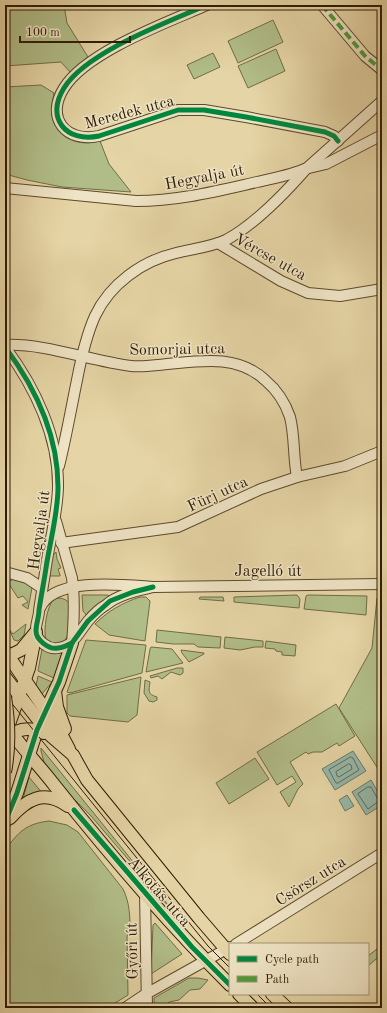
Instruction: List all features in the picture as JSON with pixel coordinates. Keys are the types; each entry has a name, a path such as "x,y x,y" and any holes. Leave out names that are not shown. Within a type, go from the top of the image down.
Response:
{"main road":[{"name":"Hegyalja út","path":"7,732 13,702 25,681 36,632"},
{"path":"36,632 21,650 6,655 25,681 38,707 59,730 73,755"},
{"name":"Hegyalja út","path":"5,823 17,793 39,726 38,707 55,691 72,643"},
{"path":"5,677 13,702 38,707"},
{"path":"55,691 55,698 60,718 73,755"},
{"path":"5,697 8,718 8,749 5,772"},
{"path":"7,732 39,726 38,707"},
{"name":"Alkotás utca","path":"39,726 73,755 87,780 199,918 229,947"},
{"name":"Alkotás utca","path":"7,732 30,754 74,810 145,893 205,961 229,984"},
{"path":"5,823 19,808 34,799 57,799 74,810"},
{"path":"240,995 253,1008"},
{"path":"273,995 287,1008"}],"street":[{"name":"Meredek utca","path":"207,5 101,54 76,73 64,87 57,102 56,114 63,127 70,134 79,138 88,138 99,136 178,110 204,110 325,132 330,134 338,141"},
{"path":"322,5 365,56 382,70"},
{"name":"Hegyalja út","path":"5,188 136,201 167,200 191,197 296,173 307,168 382,101"},
{"path":"57,472 82,356 96,315 102,304 113,291 141,266 174,253 218,243 240,231 252,222 307,168 326,164 382,135"},
{"name":"Vércse utca","path":"218,243 281,282 308,293 340,296 382,289"},
{"name":"Hegyalja út","path":"5,346 34,392 40,406 51,438 57,472 58,487 55,519 51,533 36,632"},
{"name":"Somorjai utca","path":"5,346 32,346 138,366 225,361 248,368 270,384 285,404 292,426 297,477"},
{"path":"51,438 61,438 66,434"},
{"name":"Fürj utca","path":"61,543 178,527 261,489 297,477 345,466 382,451"},
{"name":"Hegyalja út","path":"55,519 72,578 74,616 72,643"},
{"path":"5,572 28,578 42,588"},
{"name":"Jagelló út","path":"39,610 42,603 48,596 58,591 80,586 100,585 154,587 382,584"},
{"name":"Jagelló út","path":"72,643 88,621 110,601 133,592 154,587"},
{"path":"36,632 40,640 52,648 57,649 72,643"},
{"name":"Csörsz utca","path":"240,943 382,853"},
{"name":"Győri út","path":"145,893 147,1008"},
{"path":"249,943 254,933"},
{"name":"Csörsz utca","path":"125,1008 146,994 205,961 229,950"}],"green space":[{"path":"5,5 64,5 67,23 88,57 70,72 61,62 5,66"},
{"path":"273,20 283,42 238,63 228,41"},
{"path":"276,49 285,71 248,88 238,66"},
{"path":"213,53 220,67 194,79 187,65"},
{"path":"41,85 54,93 52,115 58,130 63,135 77,142 92,143 100,141 109,164 131,192 62,187 5,174 5,87"},
{"path":"56,552 61,568 58,569 60,576 49,576 52,556"},
{"path":"13,579 26,583 32,588 28,609 22,605 28,602 23,596 18,598 9,584"},
{"path":"82,595 109,596 94,608 88,617 83,611"},
{"path":"297,595 300,599 299,608 234,602 234,597"},
{"path":"382,595 382,775 339,708 372,648 377,598"},
{"path":"306,596 367,596 366,615 304,609"},
{"path":"140,597 146,597 150,601 145,641 109,635 95,624 116,608"},
{"path":"200,597 223,597 224,601 199,599"},
{"path":"60,598 69,603 69,627 65,640 62,643 55,645 46,640 45,625 49,607 54,599"},
{"path":"26,624 24,635 18,641 14,640 9,629 13,634"},
{"path":"157,630 221,637 220,648 198,647 194,644 156,642"},
{"path":"225,637 263,641 263,647 240,650 224,648"},
{"path":"86,640 146,645 142,673 70,693 67,692"},
{"path":"266,641 296,645 295,656 282,655 282,652 276,651 275,649 265,648"},
{"path":"151,647 172,649 183,663 146,672"},
{"path":"43,648 63,651 54,678 38,671"},
{"path":"181,650 204,653 204,654 189,662"},
{"path":"177,668 183,668 183,673 180,675 171,672 162,679 158,676 151,678 150,676"},
{"path":"38,676 52,682 42,694 36,686"},
{"path":"141,677 137,715 128,722 70,716 67,713 67,695"},
{"path":"145,680 150,682 150,693 157,697 157,700 153,702 149,701 144,693"},
{"path":"336,704 355,736 339,746 337,743 322,752 313,752 308,754 306,752 290,762 303,784 298,789 289,807 280,792 296,782 292,776 277,785 257,752"},
{"path":"41,748 177,916 54,775 44,762"},
{"path":"255,758 269,779 229,804 216,783"},
{"path":"29,777 43,794 23,799"},
{"path":"49,821 67,825 78,832 123,889 127,900 130,927 130,933 127,936 128,995 107,1008 5,1008 5,850 14,838 23,830 34,824"},
{"path":"155,923 182,954 151,974 153,925"},
{"path":"382,945 382,954 369,965 369,955"},
{"path":"189,978 208,980 200,989 190,990 179,1000 169,1002 163,1008 154,1008 154,998"}],"water":[{"path":"353,751 366,771 335,790 322,769"},
{"path":"371,780 382,799 382,805 366,815 352,792"},
{"path":"347,795 354,806 345,811 339,800"}],"tram line":[{"path":"5,695 208,946 229,967"},
{"path":"258,995 271,1008"}],"marked path":[{"path":"322,5 365,56 382,70"}],"cycle path":[{"path":"207,5 129,39 90,62 75,75 64,88 59,99 57,109 58,118 62,126 68,132 77,136 99,136 178,110 204,110 325,132 334,136 338,141"},
{"path":"5,347 26,378 43,412 54,449 57,468 57,507 36,631 38,638 47,646 62,648 72,643"},
{"path":"5,822 17,793 37,730 59,682 72,643 88,621 110,601 133,592 153,587"},
{"path":"74,810 192,947 229,984"}]}
